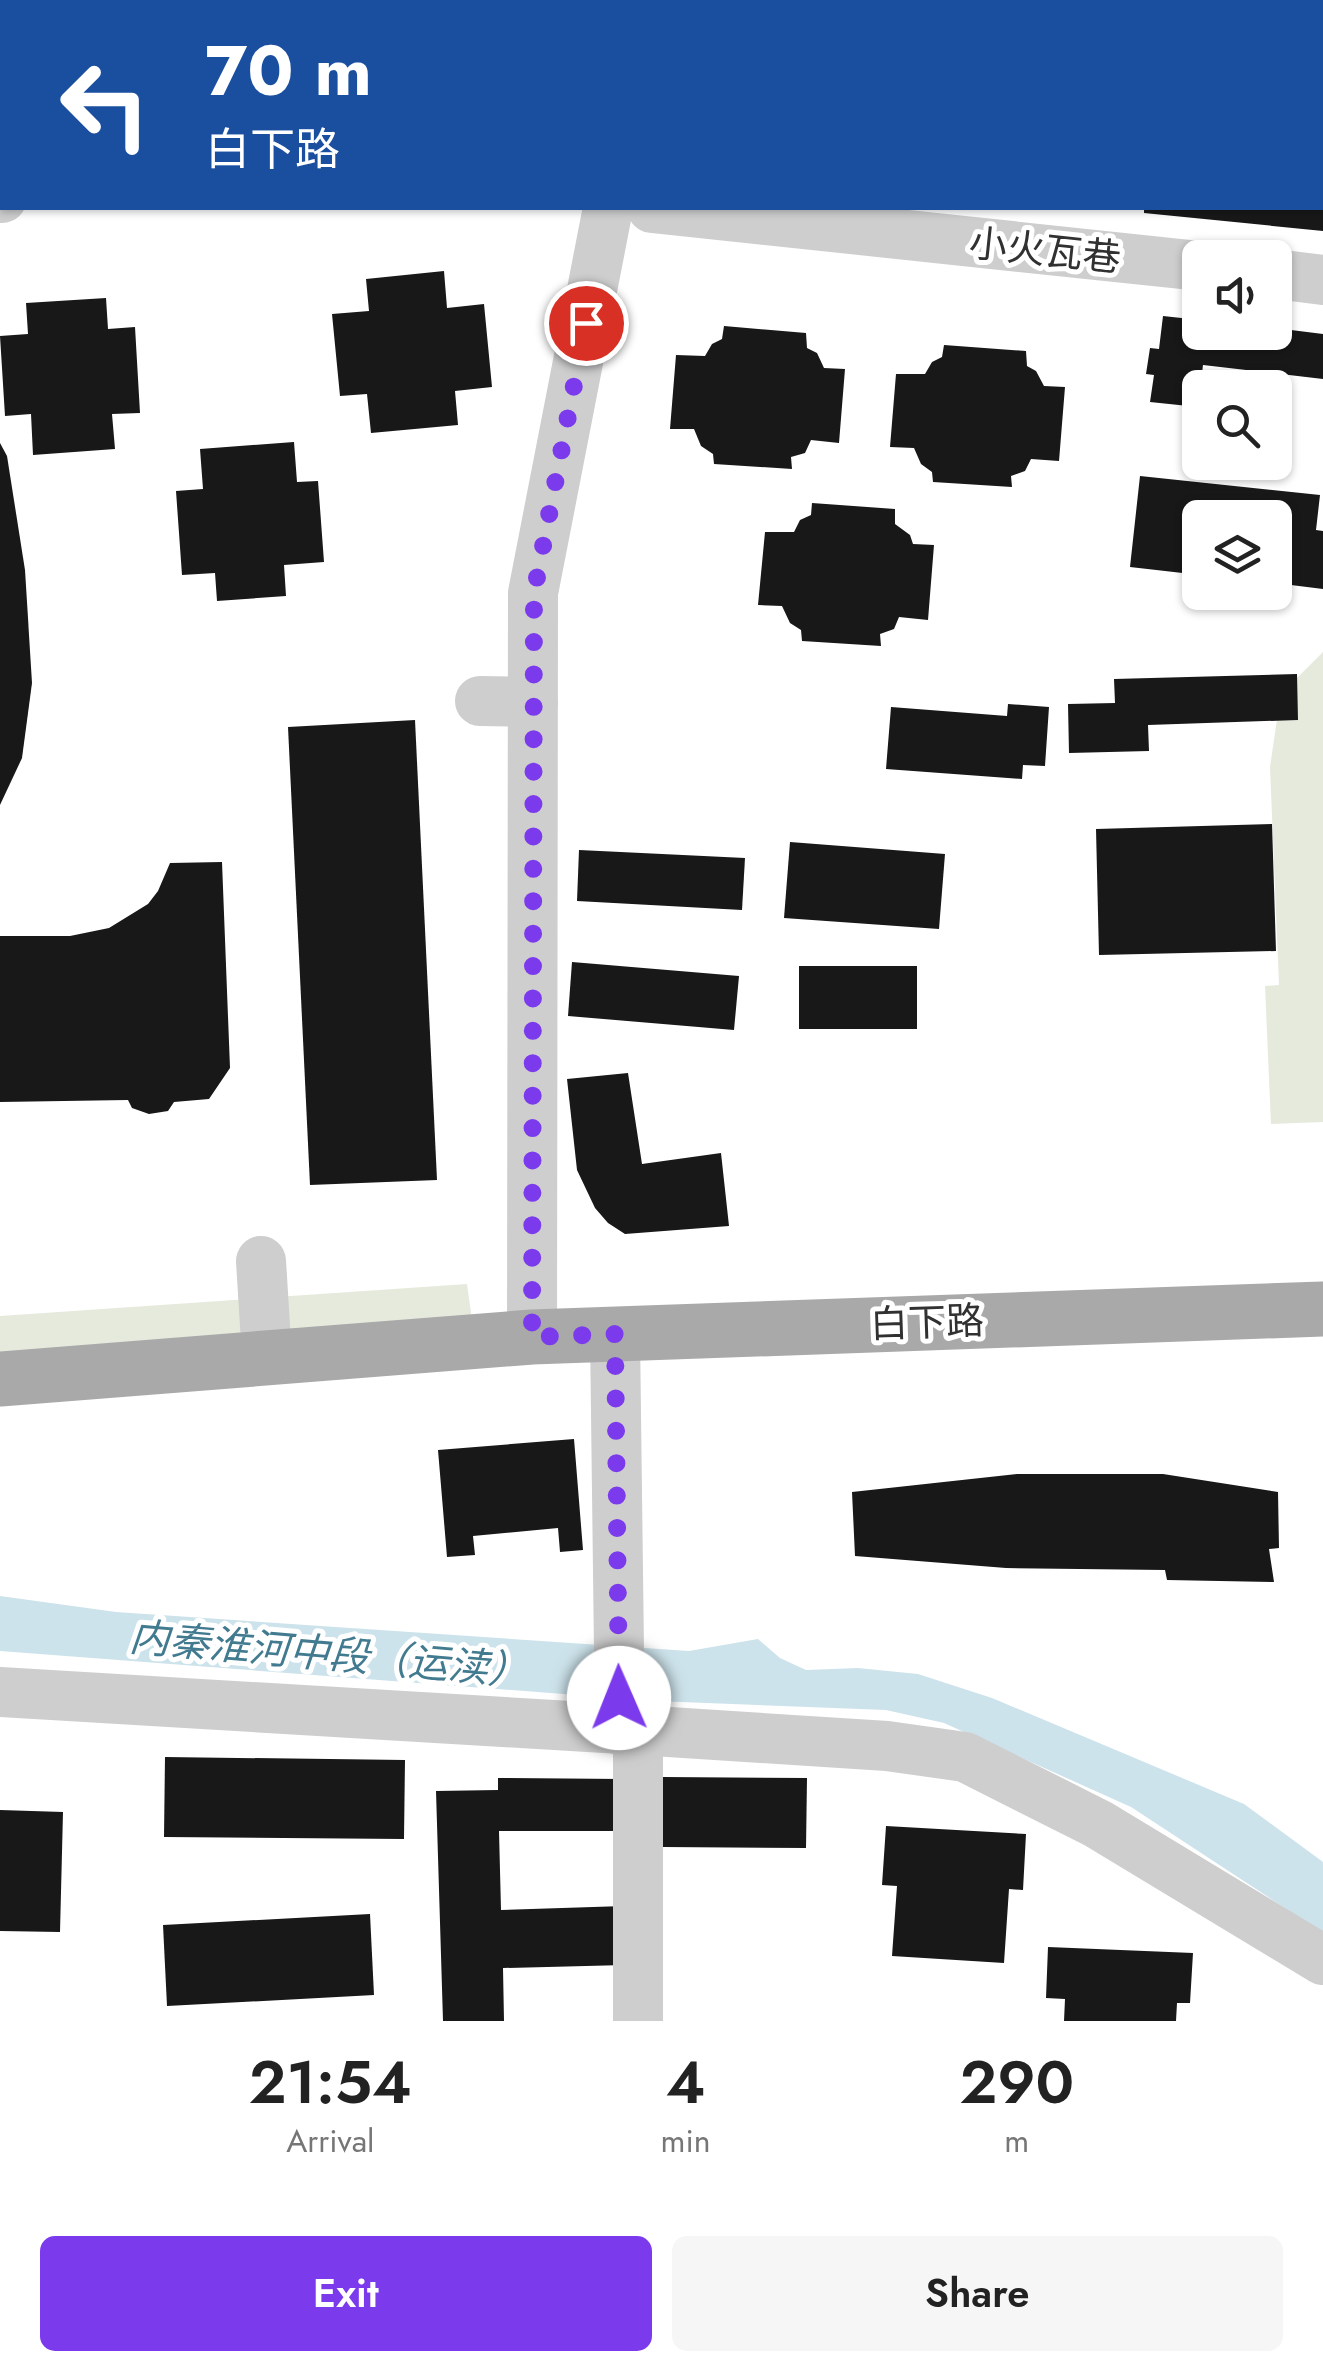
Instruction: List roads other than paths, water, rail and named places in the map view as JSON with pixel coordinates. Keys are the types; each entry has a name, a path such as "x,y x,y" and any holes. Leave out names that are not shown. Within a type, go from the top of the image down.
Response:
{"main road":[{"name":"白下路","path":"0,1378 532,1337 1323,1308"}],"street":[{"path":"532,1337 517,1137 534,593 608,210"},
{"name":"小火瓦巷","path":"671,210 1182,264"},
{"path":"1292,276 1323,280"},
{"path":"480,702 533,702"},
{"path":"262,1261 267,1358"},
{"path":"615,1334 617,1601 629,1730 638,2021"},
{"path":"0,1692 906,1747 966,1757 1098,1824 1323,1960"}],"water":[{"name":"内秦淮河中段（运渎）","path":"0,1596 116,1612 689,1651 758,1639 780,1658 806,1670 858,1668 918,1674 992,1698 1244,1804 1323,1862 1323,1933 1131,1807 944,1723 886,1710 655,1701 0,1651"}]}
